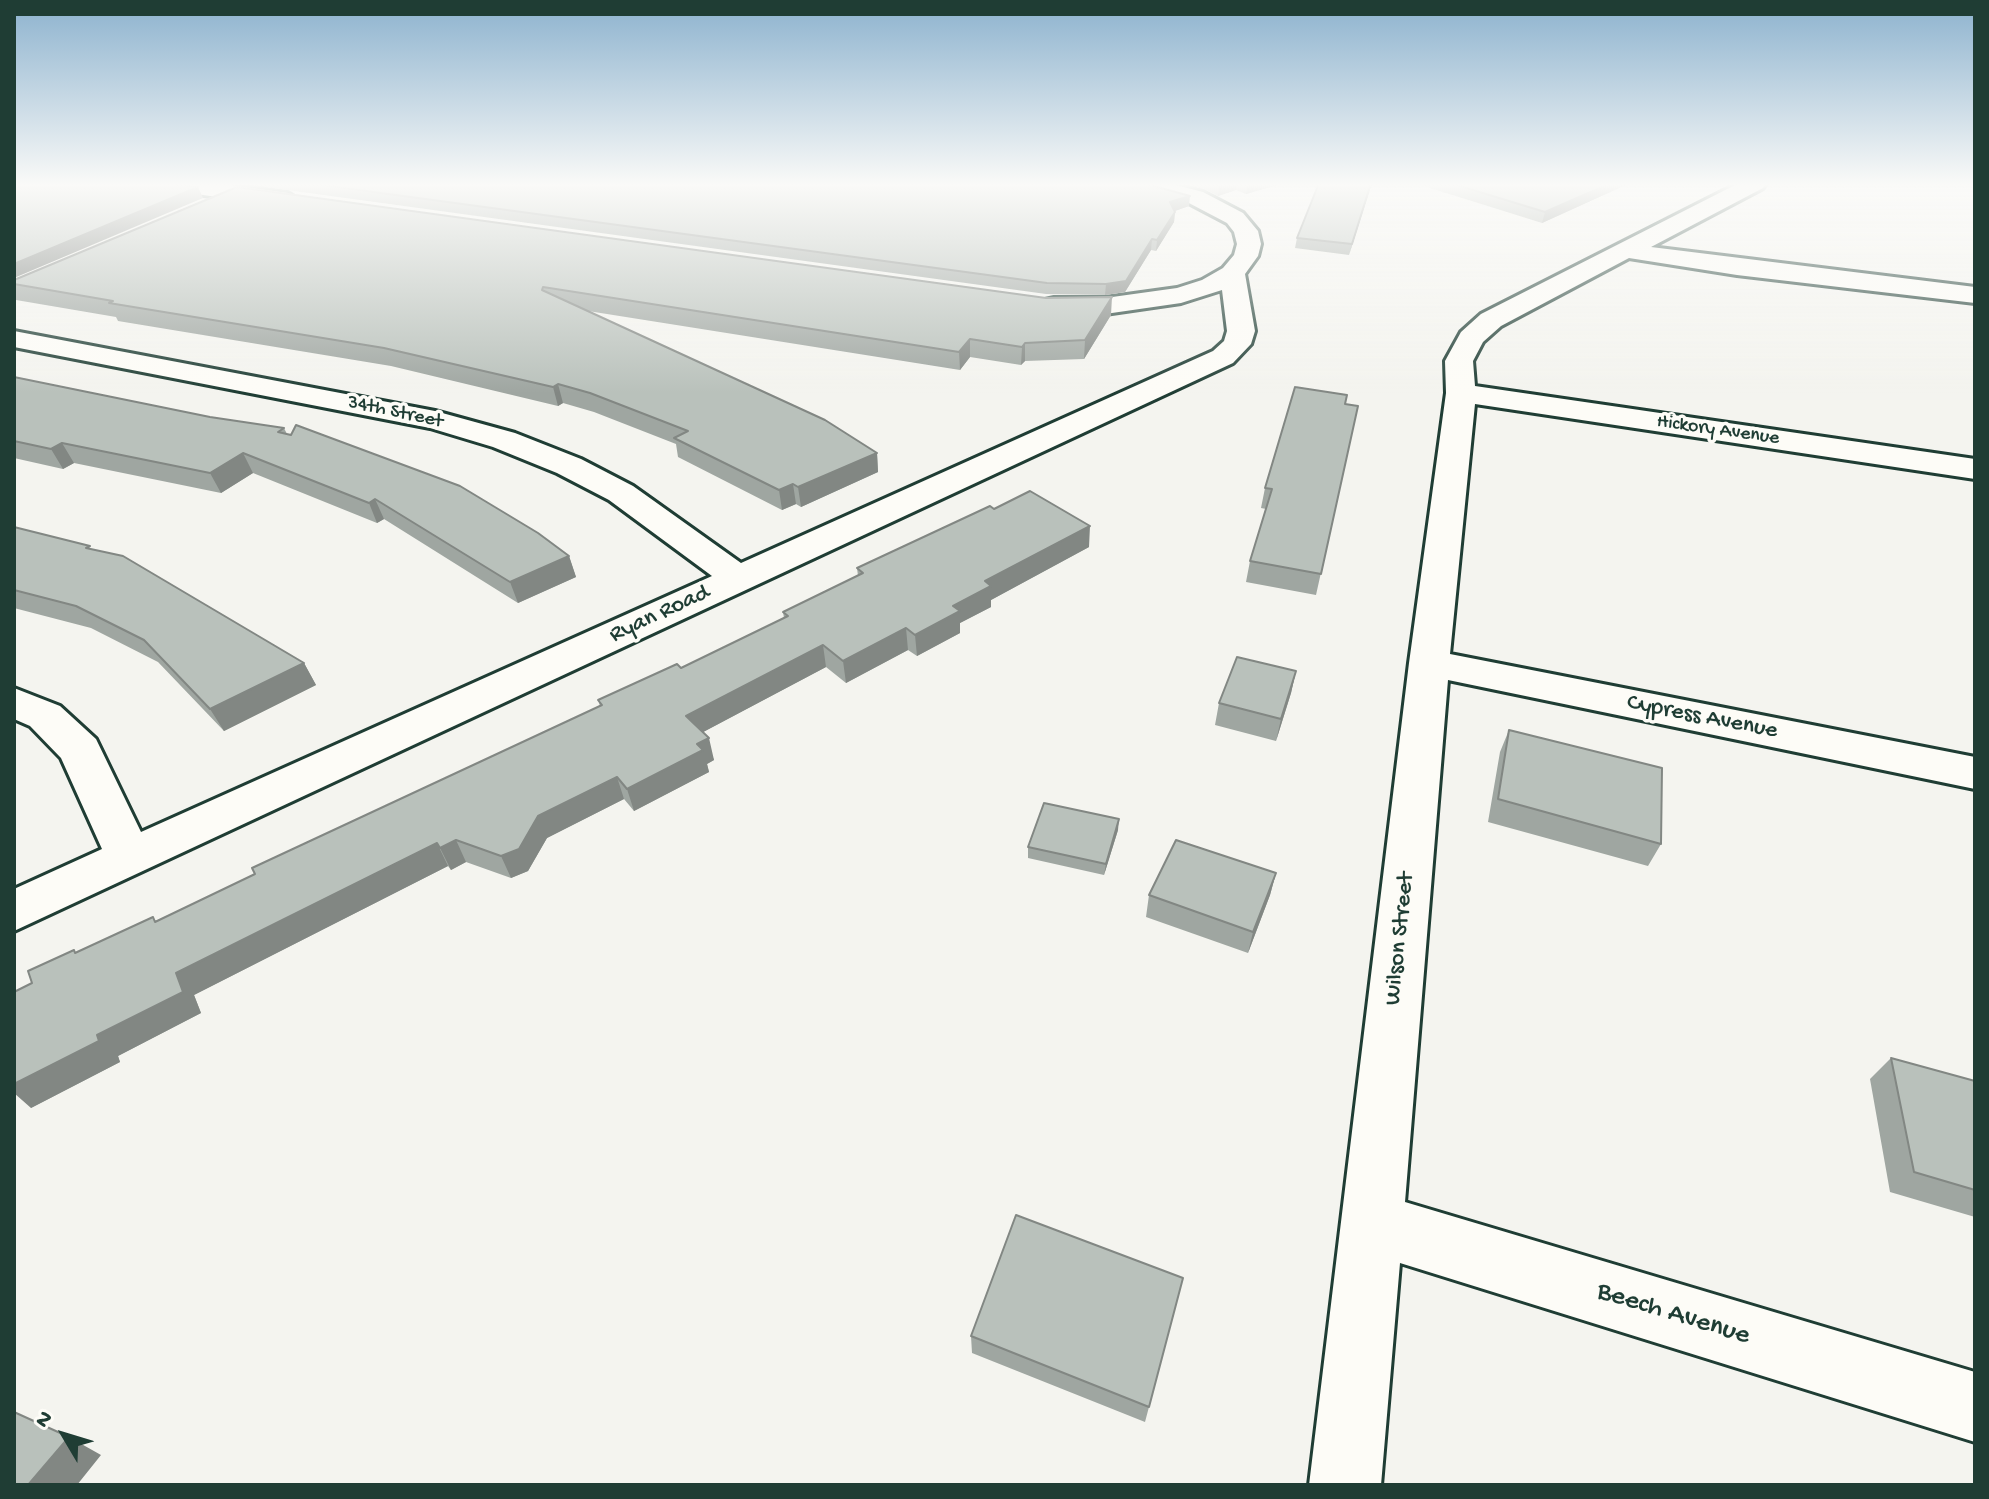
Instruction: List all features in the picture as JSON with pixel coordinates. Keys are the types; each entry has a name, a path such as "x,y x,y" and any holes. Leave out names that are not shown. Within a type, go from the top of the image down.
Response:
{"street":[{"path":"1030,303 1105,306 1143,303 1191,292 1232,273 1247,253"},
{"name":"Wilson Street","path":"1345,1485 1429,663 1461,393 1459,361 1471,338 1491,320 1619,253"},
{"path":"1644,253 1975,295"},
{"name":"Ryan Road","path":"14,911 1223,357 1237,344 1241,331 1232,273"},
{"name":"34th Street","path":"14,339 435,420 504,440 569,466 621,493 740,579"},
{"name":"Hickory Avenue","path":"1461,393 1975,469"},
{"name":"Cypress Avenue","path":"1429,663 1975,773"},
{"path":"14,702 45,716 80,750 130,858"},
{"name":"Beech Avenue","path":"1372,1223 1975,1407"}],"building":[{"path":"14,253 40,253 14,264"},
{"path":"79,253 718,253 1046,298 1112,297 1085,340 1025,343 1022,347 970,339 959,352 543,287 542,290 825,420 877,453 798,487 793,484 779,490 674,438 688,431 590,393 558,384 553,387 384,348 109,303 113,301 14,284 14,280"},
{"path":"825,253 1143,253 1126,281 1106,284 1047,283"},
{"path":"14,377 210,417 284,428 278,432 291,435 296,425 460,486 538,533 569,556 510,582 375,499 369,503 243,453 210,473 62,443 51,449 14,441"},
{"path":"1295,387 1347,395 1345,404 1358,406 1321,574 1250,561 1272,489 1265,488"},
{"path":"1030,491 1090,526 985,581 991,586 953,606 960,611 915,635 906,628 843,661 823,645 686,716 709,738 697,744 703,750 627,789 617,777 538,816 519,849 501,856 456,840 440,848 437,843 176,973 183,992 97,1035 99,1041 14,1084 14,992 32,983 28,971 153,917 155,922 255,874 252,868 602,705 598,700 677,664 681,668 788,616 783,612 863,573 857,568 990,506 994,509"},
{"path":"14,527 123,556 304,663 210,709 144,640 76,606 14,590"},
{"path":"1237,657 1296,671 1281,719 1219,703"},
{"path":"1509,730 1662,768 1661,844 1498,799"},
{"path":"1044,803 1119,819 1106,864 1028,847"},
{"path":"1176,840 1276,873 1253,932 1149,895"},
{"path":"1891,1058 1975,1081 1975,1190 1914,1172"},
{"path":"1016,1215 1183,1278 1149,1407 971,1336"},
{"path":"14,1412 69,1437 28,1485 14,1485"}]}
